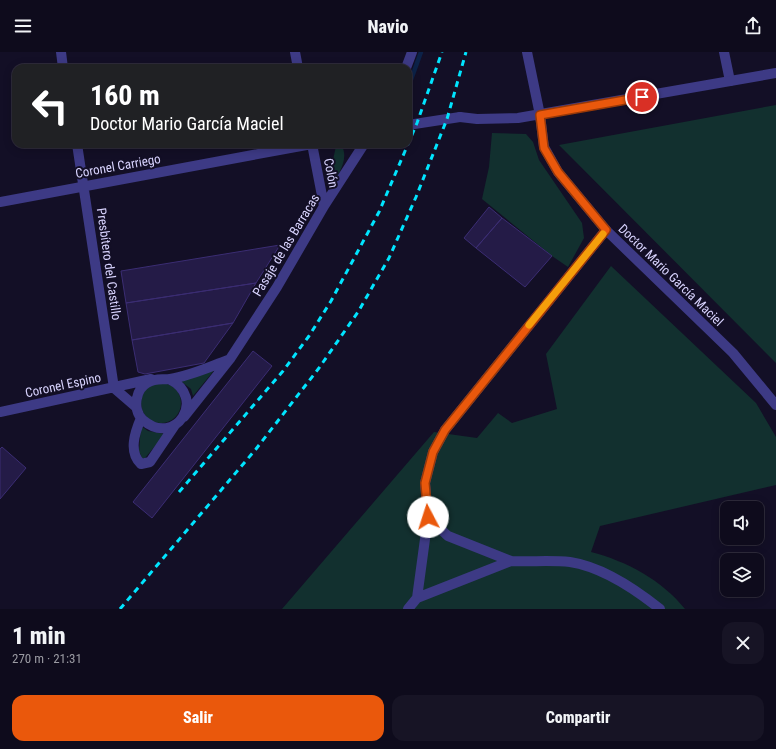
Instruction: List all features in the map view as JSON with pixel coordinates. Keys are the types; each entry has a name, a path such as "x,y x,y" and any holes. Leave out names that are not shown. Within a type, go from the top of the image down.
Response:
{"street":[{"path":"61,52 62,64"},
{"path":"295,52 297,64"},
{"path":"408,64 412,52"},
{"name":"Doctor Mario García Maciel","path":"527,52 540,115 544,148 558,172 606,230 733,353 776,405"},
{"path":"724,52 730,81"},
{"path":"412,124 460,117 476,119 518,118 540,115 776,74"},
{"name":"Presbítero del Castillo","path":"78,148 114,388"},
{"name":"Coronel Carriego","path":"0,202 291,148"},
{"name":"Colón","path":"314,148 324,206"},
{"name":"Pasaje de las Barracas","path":"140,418 136,429 133,446 136,459 141,464 150,462 175,425 184,417 230,359 277,286 324,206 361,148"},
{"path":"417,598 428,517 425,483 433,452 445,430 606,230"},
{"path":"175,425 163,429 150,426 140,418 136,407 136,398 140,390 146,383 157,378 169,379 207,368 230,359"},
{"name":"Coronel Espino","path":"0,412 157,378"},
{"path":"169,379 182,387 186,394 187,402 184,417"},
{"path":"114,388 136,407"},
{"path":"428,517 448,536 511,562"},
{"path":"408,609 417,598 511,562 571,562 605,573 638,591 660,609"}],"green space":[{"path":"776,105 776,363 559,145"},
{"path":"492,133 526,134 533,142 539,160 582,223 584,238 568,267 552,256 482,199 489,167"},
{"path":"336,148 343,148 343,162 340,172 332,187 333,160"},
{"path":"611,266 756,403 776,437 776,485 600,526 591,552 630,566 642,573 666,589 685,609 282,609 434,432 477,438 498,413 512,423 557,409 546,354"},
{"path":"216,368 193,396 191,389 178,379"},
{"path":"165,383 172,386 178,392 181,403 180,411 172,420 165,423 157,423 150,420 142,411 141,399 144,392 153,384"},
{"path":"141,426 148,431 165,434 145,458 142,458 139,451"}],"building":[{"path":"489,207 502,218 476,248 464,238"},
{"path":"502,218 552,256 525,287 476,248"},
{"path":"280,245 256,283 126,303 121,271"},
{"path":"256,283 233,323 132,340 126,303"},
{"path":"233,323 204,363 145,374 138,372 132,340"},
{"path":"253,351 272,366 152,518 133,502"},
{"path":"2,447 26,468 0,499 0,449"}],"waterway":[{"path":"412,77 421,52"}],"railway":[{"path":"412,135 442,52"},
{"path":"120,609 256,449 319,368 358,312 389,258 416,197 447,119 466,52"},
{"path":"179,492 283,371 309,336 331,301 379,212 406,148"}],"slow traffic":[{"path":"529,325 603,234"}],"route":[{"path":"428,517 425,483 433,452 445,430 606,230 558,172 544,148 540,115 642,97"}]}
